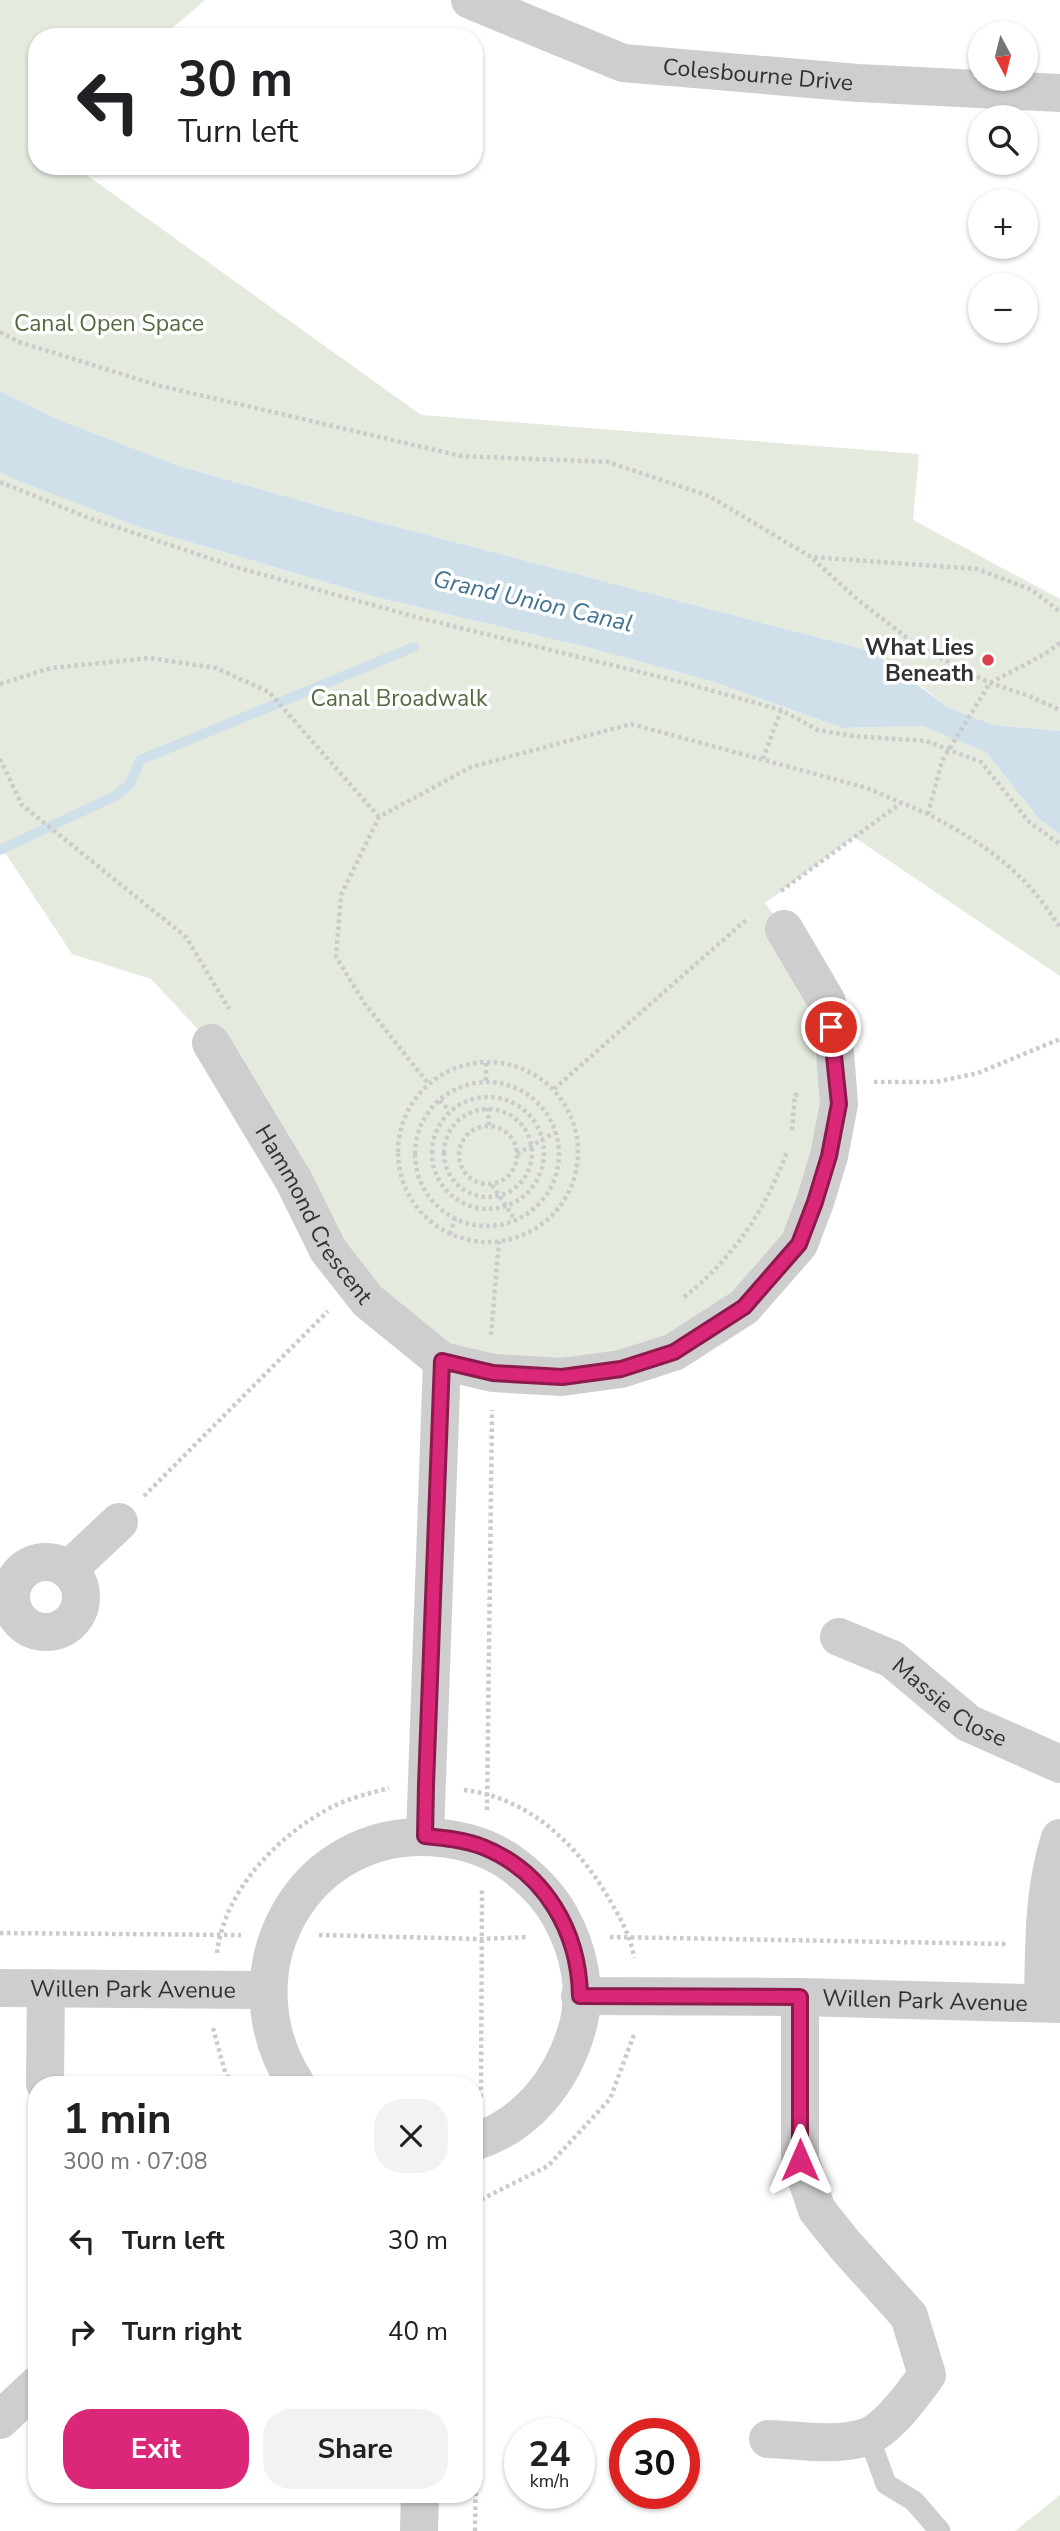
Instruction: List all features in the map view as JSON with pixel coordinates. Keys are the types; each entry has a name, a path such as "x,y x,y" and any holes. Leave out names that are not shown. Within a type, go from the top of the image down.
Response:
{"street":[{"name":"Colesbourne Drive","path":"470,0 623,63 858,83 1060,93"},
{"name":"Hammond Crescent","path":"223,1031 328,1251 368,1301 442,1361 493,1373 562,1377 621,1369 674,1352 744,1307 799,1244 815,1202 829,1156 839,1104 827,1002 772,912"},
{"path":"425,1836 442,1361"},
{"path":"68,1570 119,1522"},
{"path":"47,1562 68,1570 80,1590 81,1601 71,1622 61,1629 39,1632 28,1628 10,1630 12,1588 25,1568 47,1562"},
{"name":"Massie Close","path":"839,1637 892,1659 968,1723 1060,1764"},
{"path":"291,2076 282,2062 274,2039 268,2014 267,1990 268,1970 279,1932 295,1904 316,1880 341,1860 369,1846 400,1838 425,1836 458,1840 483,1847 506,1859 533,1880 554,1905 570,1935 580,1970 579,2021 570,2052 555,2081 526,2112 509,2125 483,2138"},
{"path":"1051,2003 1044,1945 1052,1864 1060,1838"},
{"name":"Willen Park Avenue","path":"0,1988 267,1990"},
{"path":"45,2076 46,1988"},
{"name":"Willen Park Avenue","path":"580,1996 800,1997 1051,2003"},
{"path":"768,2439 843,2442 869,2437 905,2406 927,2375 909,2315 817,2210 800,2160 800,1997"},
{"path":"0,2420 28,2394"},
{"path":"419,2531 420,2503"}],"lane":[{"path":"869,2437 886,2484 914,2501 940,2531"}],"path":[{"path":"0,332 19,342 157,385 461,456 608,462 709,496 811,557 858,600 919,647 990,683 1029,695 1060,710"},
{"path":"0,482 89,518 239,568 416,617 604,662 781,710 818,730 853,736 926,741 981,762 1030,823 1060,844"},
{"path":"811,557 977,569 1032,590 1060,612"},
{"path":"928,814 942,761 990,683 1045,654 1060,643"},
{"path":"0,684 51,668 150,659 216,668 269,691 379,817"},
{"path":"763,760 781,710"},
{"path":"427,1082 365,1004 336,957 341,895 379,817 471,767 631,724 867,788 928,814 964,833 1008,864 1046,905 1060,928"},
{"path":"0,759 22,805 186,937 223,1031"},
{"path":"554,1089 902,803"},
{"path":"677,1301 708,1279 742,1239 772,1190 791,1142 795,1095 837,1085 890,1081 936,1082 978,1073 1060,1039"},
{"path":"497,1062 527,1070 554,1089 571,1113 579,1153 573,1186 556,1213 525,1235 499,1241 450,1234 424,1216 404,1186 398,1153 405,1117 427,1082 454,1068 497,1062"},
{"path":"486,1063 486,1082"},
{"path":"486,1082 516,1087 537,1101 552,1120 559,1142 559,1164 553,1186 539,1205 515,1220 499,1225 477,1225 455,1219 437,1206 422,1186 415,1161 417,1137 427,1114 440,1100 467,1084 486,1082"},
{"path":"488,1096 506,1099 523,1108 535,1121 543,1139 544,1157 540,1176 529,1192 514,1203 495,1209 476,1208 458,1202 444,1189 435,1173 431,1155 433,1137 449,1111 470,1099 488,1096"},
{"path":"440,1100 449,1111"},
{"path":"488,1108 489,1126"},
{"path":"488,1108 516,1119 526,1131 532,1159 520,1184 501,1195 482,1196 457,1185 444,1160 444,1144 450,1130 460,1118 473,1111 488,1108"},
{"path":"492,1185 509,1175 514,1168 517,1154 514,1140 507,1133 489,1126 479,1127 464,1139 459,1158 462,1168 474,1181 492,1185 515,1220"},
{"path":"517,1154 556,1132"},
{"path":"450,1234 455,1219"},
{"path":"478,2076 483,1847 489,1793 493,1373 490,1347 499,1241"},
{"path":"119,1522 354,1284"},
{"path":"219,1936 234,1899 256,1868 288,1836 330,1808 388,1788 426,1785 489,1793 535,1815 573,1847 603,1888 631,1938 638,1995 636,2030 610,2099 548,2166 483,2198"},
{"path":"475,2531 476,2503"}],"green space":[{"name":"Canal Open Space","path":"0,0 205,0 172,28 28,28 28,175 87,175 421,415 919,454 913,520 1060,599 1060,731 994,725 947,707 874,652 344,513 179,466 57,419 0,391"},
{"name":"Canal Broadwalk","path":"0,472 142,528 376,597 590,648 711,681 843,728 922,726 986,752 1039,819 1060,834 1060,976 854,837 765,903 784,929 835,1052 799,1244 674,1352 493,1373 368,1301 211,1043 151,979 72,954 2,848 0,849"},
{"path":"1060,2495 1060,2531 1015,2531"}],"water":[{"name":"Grand Union Canal","path":"0,391 57,419 179,466 344,513 874,652 947,707 994,725 1060,731 1060,834 1039,819 986,752 922,726 843,728 711,681 590,648 376,597 142,528 19,481 0,472"}],"waterway":[{"path":"0,850 115,796 130,784 140,760 414,647"}],"place":[{"name":"What Lies Beneath","path":"988,660"}],"route":[{"path":"800,2160 800,1997 580,1996 580,1970 576,1952 554,1905 533,1880 506,1859 483,1847 458,1840 425,1836 426,1785 442,1361 493,1373 562,1377 621,1369 674,1352 744,1307 799,1244 815,1202 829,1156 839,1104 831,1027"}]}
